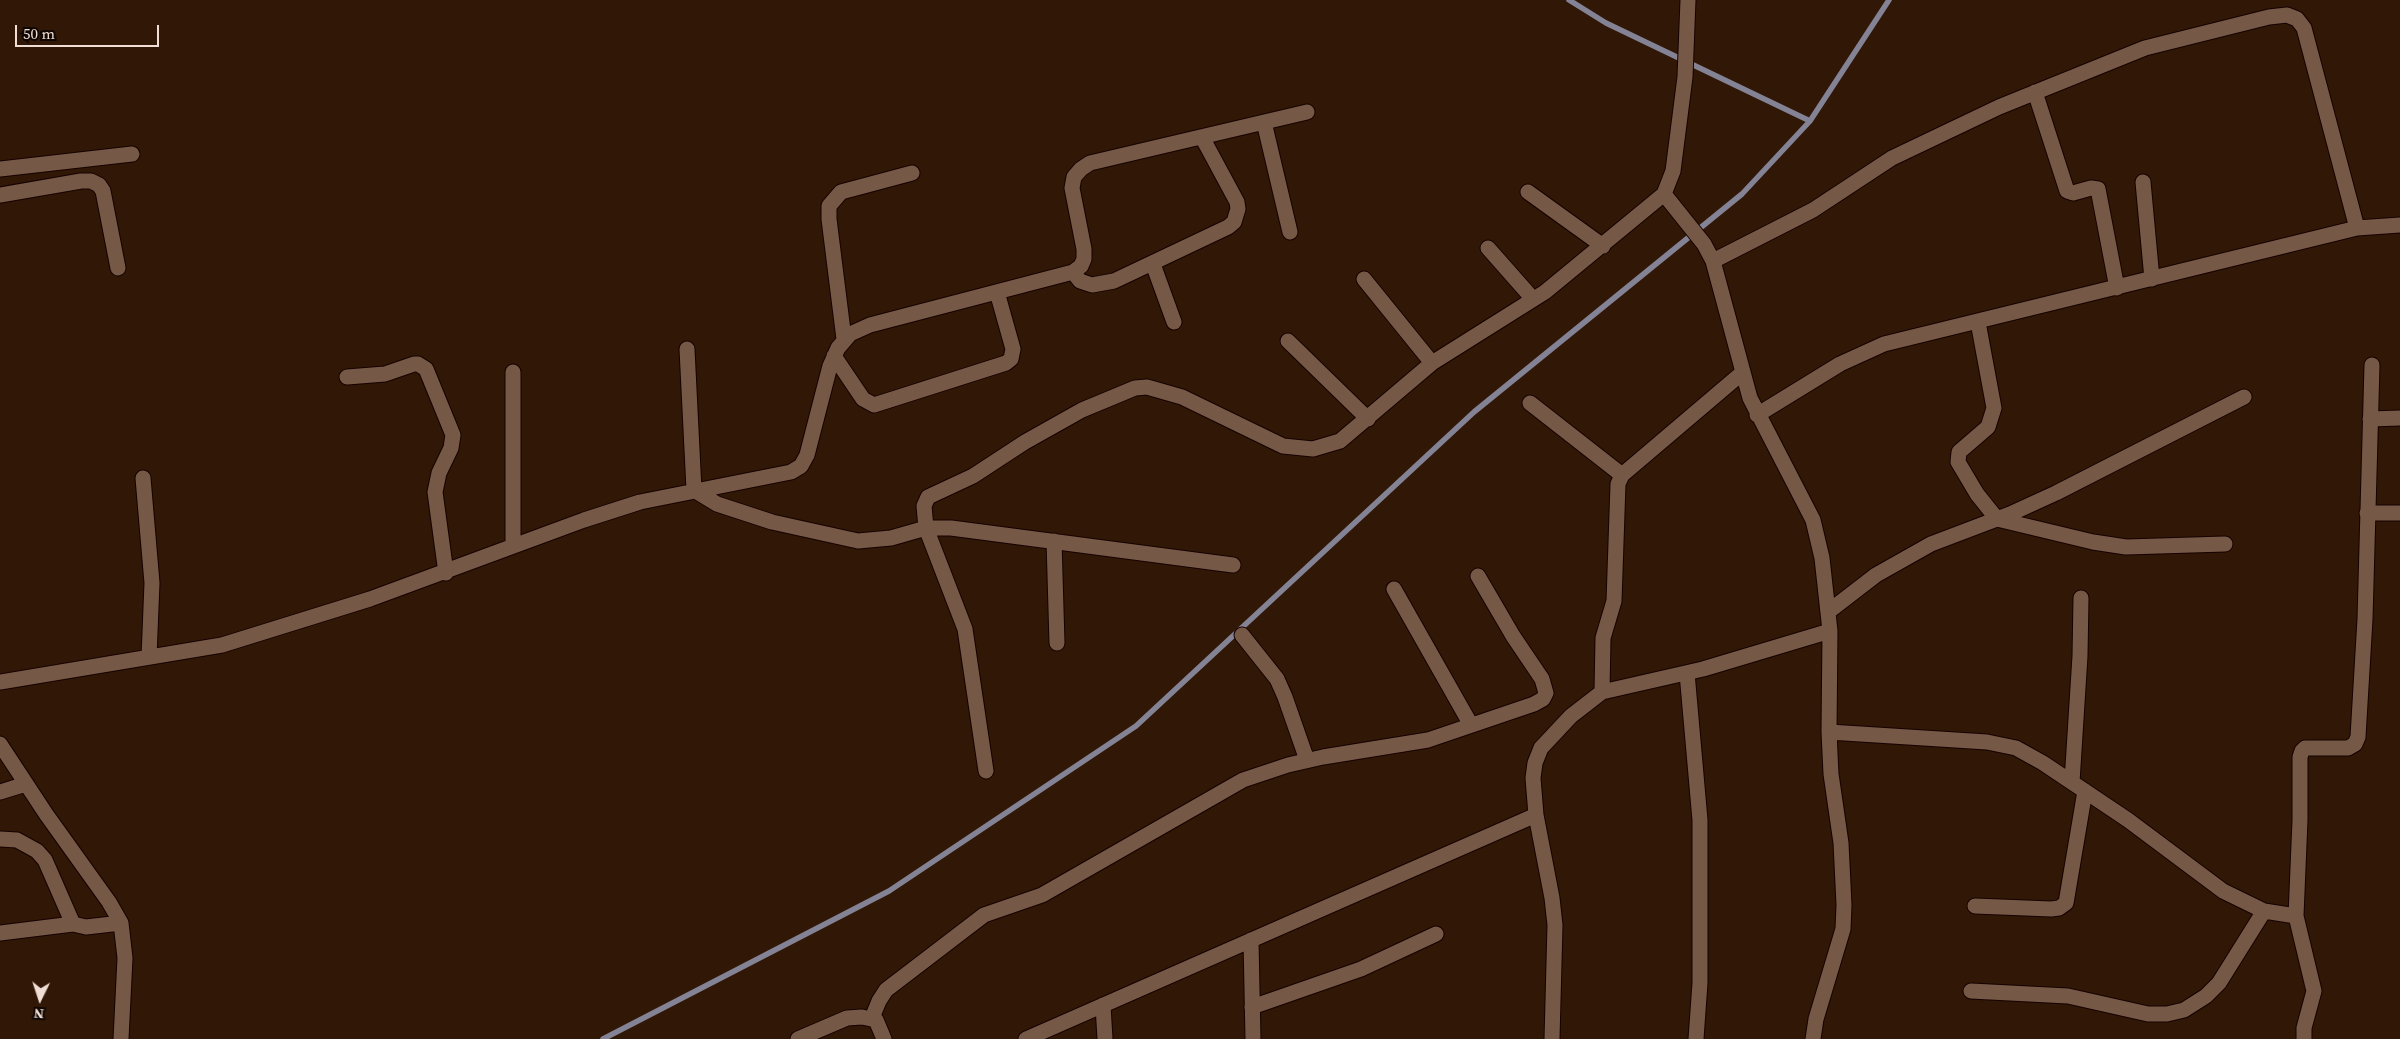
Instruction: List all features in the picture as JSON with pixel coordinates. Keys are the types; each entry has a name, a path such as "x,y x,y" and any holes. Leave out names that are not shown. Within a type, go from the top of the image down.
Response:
{"street":[{"path":"986,771 965,629 926,528 924,506 930,495 973,476 1025,442 1082,410 1135,388 1147,387 1182,397 1273,443 1293,448 1313,449 1340,441 1432,363 1533,300 1603,246 1664,194 1671,180 1674,162 1684,77 1688,0"},
{"path":"1713,261 1812,210 1892,158 2036,92 2144,48 2174,39 2269,17 2287,15 2297,19 2304,28 2357,228"},
{"path":"2036,92 2068,191 2072,193 2092,188 2098,189 2117,288"},
{"path":"0,682 222,645 446,573 513,546 640,502 791,472 801,466 809,449 834,356 844,339 855,330 870,324 1073,272 1081,266 1084,258 1072,188 1074,177 1081,169 1090,163 1307,112"},
{"path":"1264,122 1290,232"},
{"path":"1073,272 1080,281 1095,285 1114,281 1228,227 1237,216 1237,202 1202,137"},
{"path":"0,169 132,154"},
{"path":"844,339 829,206 841,192 912,173"},
{"path":"0,195 81,181 99,184 102,190 118,268"},
{"path":"2143,182 2152,279"},
{"path":"1528,192 1603,246"},
{"path":"1664,194 1704,244 1713,261 1742,373 1757,415 1813,520 1822,558 1830,631 1829,732 1832,774 1841,843 1844,905 1843,929 1816,1019 1813,1039"},
{"path":"1757,415 1858,354 1884,344 2357,228 2400,225"},
{"path":"1488,248 1533,300"},
{"path":"1153,264 1174,322"},
{"path":"1364,279 1432,363"},
{"path":"834,356 863,399 874,405 1006,363 1011,359 1013,349 997,292"},
{"path":"1978,322 1994,408 1988,427 1959,452 1958,462 1977,494 1997,519 2093,542 2126,547 2225,544"},
{"path":"1288,341 1368,418"},
{"path":"687,349 694,490"},
{"path":"347,376 385,374 414,364 418,364 426,369 453,435 452,448 439,473 435,492 446,573"},
{"path":"2304,1039 2304,1028 2314,990 2296,916 2302,751 2305,748 2314,746 2348,748 2355,744 2358,737 2365,619 2372,365"},
{"path":"513,372 513,546"},
{"path":"1602,692 1601,652 1603,638 1614,601 1617,491 1622,475 1742,373"},
{"path":"1828,612 1876,575 1931,544 1997,519 2056,493 2244,397"},
{"path":"1530,403 1622,475"},
{"path":"2370,418 2400,418"},
{"path":"143,478 152,583 149,657"},
{"path":"694,490 717,504 772,522 858,541 891,538 926,528 951,528 1054,540 1233,565"},
{"path":"2367,513 2400,513"},
{"path":"1054,540 1057,643"},
{"path":"872,1018 879,1000 886,990 984,915 1042,896 1243,780 1288,764 1428,740 1534,704 1543,699 1546,693 1542,679 1513,636 1478,576"},
{"path":"1394,589 1471,725"},
{"path":"2072,782 2082,598"},
{"path":"1552,1039 1556,925 1536,816 1533,778 1535,763 1541,748 1571,716 1602,692 1757,654 1830,631"},
{"path":"1242,635 1277,679 1285,696 1307,760"},
{"path":"1688,672 1700,820 1700,983 1696,1039"},
{"path":"1829,732 1987,742 2016,748 2072,782 2223,891 2264,911 2296,916"},
{"path":"0,744 109,902 121,923 125,958 121,1039"},
{"path":"0,792 26,784"},
{"path":"1975,906 2051,909 2059,908 2066,903 2085,791"},
{"path":"1026,1039 1536,816"},
{"path":"0,839 17,840 37,850 45,860 73,924"},
{"path":"1971,992 2068,996 2148,1014 2167,1014 2184,1010 2206,996 2219,983 2264,911"},
{"path":"0,933 73,924 91,927 121,923"},
{"path":"1252,1008 1361,969 1436,934"},
{"path":"1250,940 1253,1039"},
{"path":"1103,1005 1105,1039"},
{"path":"798,1039 847,1018 872,1018 878,1023 884,1039"}],"waterway":[{"path":"1569,0 1606,23 1810,121"},
{"path":"603,1039 889,891 1136,726 1474,412 1742,194 1810,121 1889,0"}]}
